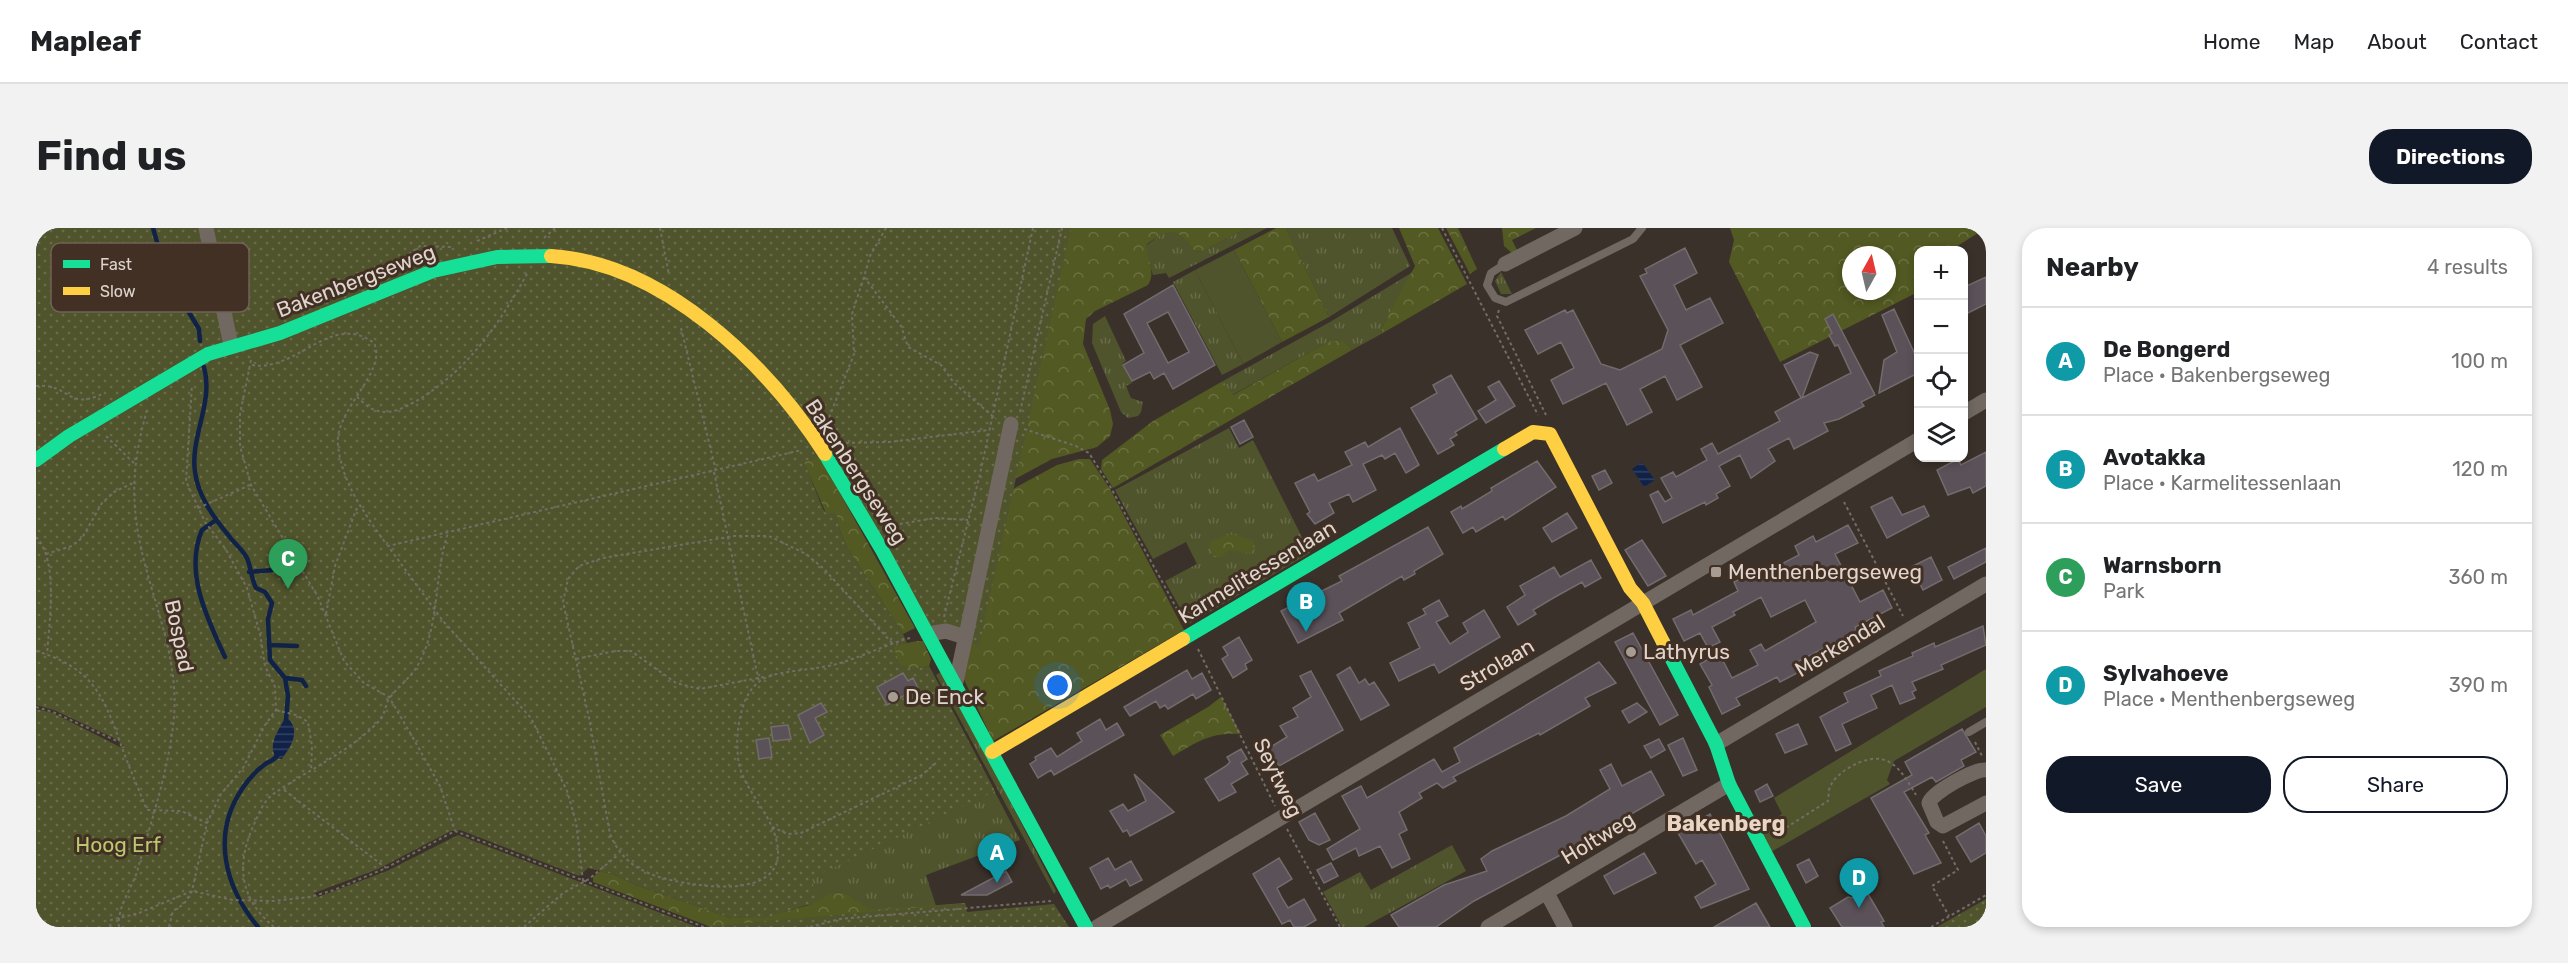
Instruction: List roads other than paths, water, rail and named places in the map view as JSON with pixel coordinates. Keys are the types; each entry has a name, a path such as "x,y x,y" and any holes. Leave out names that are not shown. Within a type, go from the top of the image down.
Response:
{"street":[{"path":"206,228 209,243"},
{"path":"1504,264 1575,228"},
{"name":"Bakenbergseweg","path":"36,460 86,425 187,365 231,345 277,334 396,284 450,266 492,258 534,255 608,265 674,300 742,356 773,388 815,440 934,633 992,752 1086,927"},
{"path":"224,312 231,345"},
{"path":"1968,411 1986,400"},
{"path":"956,682 1011,424"},
{"name":"Karmelitessenlaan","path":"992,752 1533,432 1550,434 1630,588 1643,603"},
{"name":"Strolaan","path":"1097,927 1914,442"},
{"name":"Merkendal","path":"1716,744 1986,584"},
{"path":"1643,603 1716,744 1730,784 1804,927"},
{"path":"934,633 964,637"},
{"path":"1986,770 1977,770 1933,796 1929,803 1937,822 1943,826 1986,803"},
{"name":"Holtweg","path":"1488,927 1730,784"},
{"path":"1547,893 1565,927"}],"lane":[{"path":"1504,264 1491,273 1487,281 1490,293 1502,302 1515,300 1633,239 1642,228"},
{"path":"1969,732 1986,722"}],"water":[{"path":"1642,462 1655,480 1644,487 1632,469"},
{"path":"286,716 291,722 294,733 291,744 282,759 276,758 273,742"}],"waterway":[{"path":"153,228 157,243"},
{"path":"189,312 199,329 200,341"},
{"path":"204,367 206,394 194,459 199,490 212,514 247,558 256,588 265,592 272,603 268,619 270,660 285,678 288,696 286,720"},
{"path":"216,520 202,530 195,562 205,611 225,657"},
{"path":"249,572 274,570"},
{"path":"269,645 297,646"},
{"path":"285,678 302,680 306,686"},
{"path":"258,927 237,895 230,878 226,860 227,824 232,806 244,786 258,770 274,760 278,754"}],"place":[{"name":"Menthenbergseweg","path":"1716,572"},
{"name":"Warnsborn","path":"288,589"},
{"name":"Avotakka","path":"1306,632"},
{"name":"Lathyrus","path":"1631,652"},
{"name":"De Enck","path":"893,697"},
{"name":"De Bongerd","path":"997,883"},
{"name":"Sylvahoeve","path":"1859,908"}],"district":[{"name":"Bakenberg","path":"1726,823"}],"park label":[{"name":"Hoog Erf","path":"118,845"}]}
